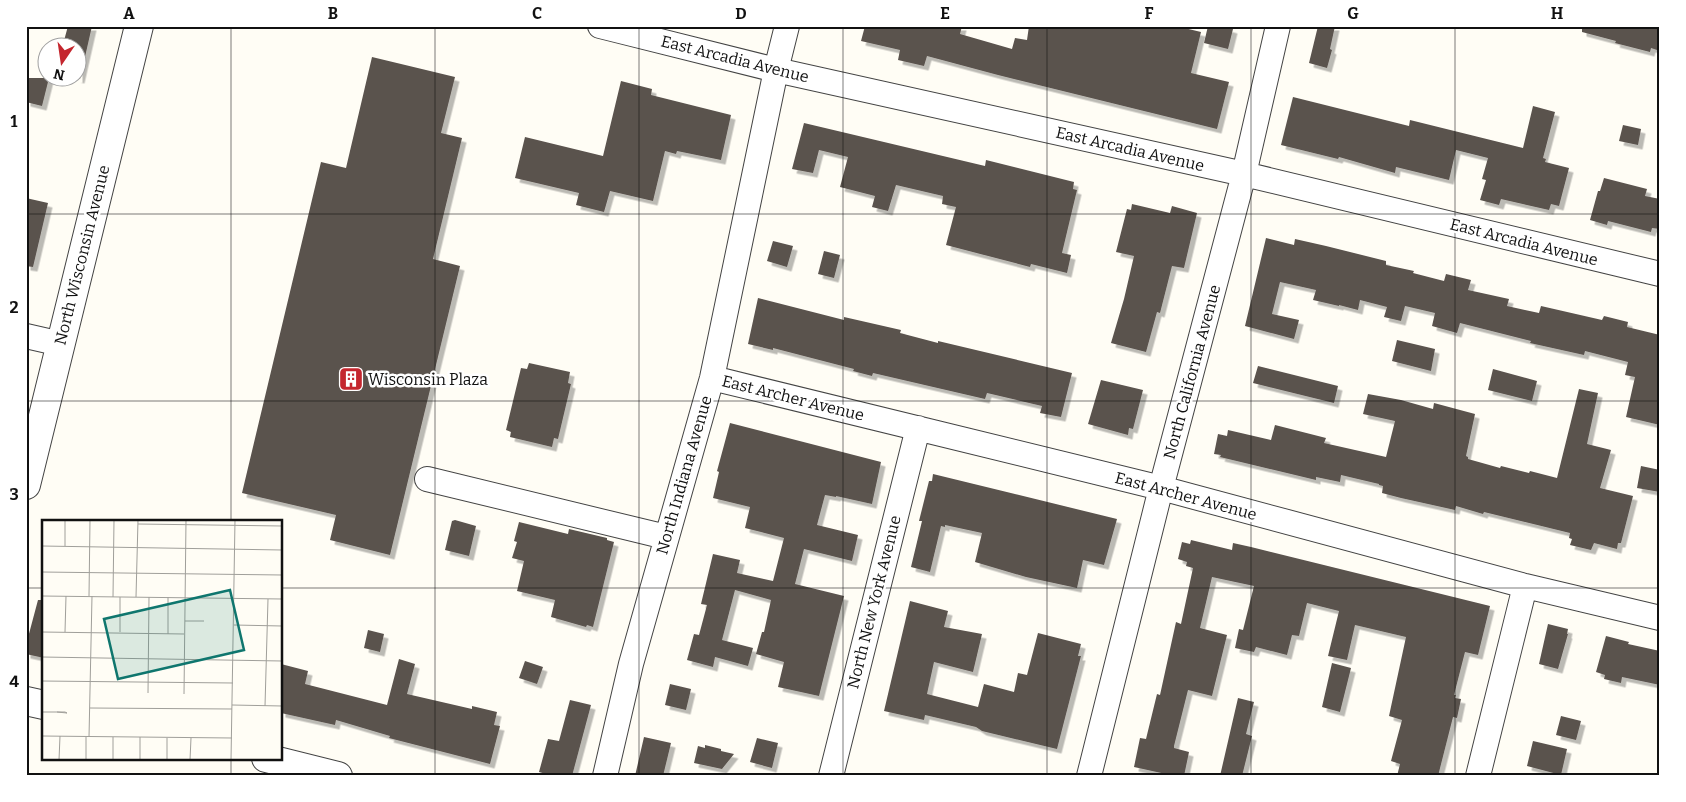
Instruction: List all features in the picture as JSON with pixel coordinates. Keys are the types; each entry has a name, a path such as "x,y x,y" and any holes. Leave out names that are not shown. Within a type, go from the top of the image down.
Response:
{"street":[{"name":"North Wisconsin Avenue","path":"26,485 139,26"},
{"name":"East Arcadia Avenue","path":"600,26 776,70 1244,174 1660,274"},
{"name":"North Indiana Avenue","path":"605,776 627,680 712,378 776,70 787,26"},
{"name":"North California Avenue","path":"1089,776 1161,488 1244,174 1278,26"},
{"path":"26,336 61,344"},
{"name":"East Archer Avenue","path":"712,378 1161,488 1525,586 1660,618"},
{"name":"North New York Avenue","path":"832,776 918,428"},
{"path":"427,479 666,537"},
{"path":"1478,776 1525,586"},
{"path":"26,700 42,704"},
{"path":"274,760 338,776"}],"building":[{"path":"68,26 92,26 88,44 88,38 65,38"},
{"path":"865,26 962,26 960,34 1012,49 1015,38 1027,40 1029,26 1176,26 1201,32 1191,73 1229,82 1217,129 927,56 924,66 898,60 900,50 861,41"},
{"path":"1208,26 1222,26 1233,29 1228,49 1204,43"},
{"path":"1318,26 1335,26 1330,49 1332,50 1327,68 1309,63"},
{"path":"1582,26 1660,26 1660,51 1651,48 1650,52 1615,43 1616,41 1582,32"},
{"name":"Wisconsin Plaza","path":"372,57 455,77 441,133 462,138 433,259 460,266 390,555 330,540 336,515 242,493 321,162 346,168"},
{"path":"26,78 38,78 38,88 46,88 42,106 26,102"},
{"path":"621,81 652,89 651,95 731,115 721,160 677,151 676,154 665,151 653,201 610,191 604,212 576,205 579,193 515,178 525,137 603,156"},
{"path":"1293,97 1409,126 1410,120 1523,148 1533,106 1555,112 1543,158 1546,159 1545,162 1569,168 1559,206 1551,204 1549,210 1501,199 1499,205 1480,200 1486,180 1482,179 1488,158 1456,150 1449,180 1396,167 1395,173 1339,157 1338,159 1281,145"},
{"path":"804,123 985,166 986,160 1074,182 1073,189 1077,190 1062,253 1071,255 1067,273 1031,264 1030,267 946,245 956,207 942,204 943,196 896,185 888,211 872,207 875,196 840,187 848,157 819,150 813,173 792,169"},
{"path":"1623,125 1641,129 1638,145 1619,141"},
{"path":"1604,178 1647,189 1645,196 1660,199 1660,229 1652,228 1651,232 1608,221 1607,225 1590,220 1598,191 1600,191"},
{"path":"26,198 48,203 33,267 26,266"},
{"path":"1132,204 1170,213 1172,206 1197,213 1184,268 1172,266 1160,313 1157,312 1146,352 1111,343 1134,256 1116,252 1127,209 1131,210"},
{"path":"1266,238 1294,245 1295,239 1326,246 1386,261 1386,265 1414,271 1413,273 1444,281 1446,274 1471,280 1468,290 1509,299 1507,306 1539,313 1541,306 1602,320 1604,316 1628,322 1627,327 1660,335 1660,425 1626,417 1635,377 1625,375 1628,362 1585,351 1584,355 1530,343 1531,341 1460,323 1457,333 1432,326 1435,313 1405,306 1401,321 1384,317 1387,307 1360,300 1358,310 1313,300 1316,290 1280,282 1272,314 1299,320 1294,339 1245,326"},
{"path":"773,241 793,246 787,267 767,261"},
{"path":"824,251 840,255 834,278 818,274"},
{"path":"758,298 844,320 844,317 901,330 900,333 938,343 938,341 1072,373 1061,417 1040,413 1042,406 987,393 985,399 873,373 872,376 853,371 854,369 773,348 773,350 748,344"},
{"path":"1397,340 1435,349 1431,371 1392,361"},
{"path":"529,363 570,372 568,383 571,384 558,439 554,438 552,447 510,437 511,432 506,430 521,368 527,369"},
{"path":"1258,366 1338,386 1334,403 1253,383"},
{"path":"1493,369 1537,381 1532,401 1488,390"},
{"path":"1101,380 1143,390 1133,429 1129,428 1128,435 1088,424"},
{"path":"1579,389 1598,393 1587,444 1611,450 1600,488 1633,496 1621,543 1618,543 1617,549 1594,543 1591,550 1570,545 1572,539 1569,538 1570,533 1484,512 1483,514 1456,506 1455,510 1401,498 1382,493 1383,486 1379,484 1341,475 1340,482 1316,477 1316,480 1214,454 1218,434 1227,436 1228,430 1271,440 1275,425 1326,438 1324,443 1386,457 1395,421 1363,414 1368,394 1401,400 1433,409 1434,403 1475,414 1466,456 1468,459 1500,468 1501,466 1529,473 1530,471 1557,478"},
{"path":"730,423 881,462 872,504 825,495 817,525 858,535 852,561 804,549 795,584 844,596 819,696 778,687 784,662 756,654 762,632 764,632 771,600 735,590 722,640 753,648 748,666 715,657 713,667 687,660 694,634 699,635 707,605 701,604 713,554 740,560 737,573 773,581 784,538 745,528 750,507 713,498 719,472 717,471"},
{"path":"1641,466 1660,470 1660,492 1637,488"},
{"path":"933,474 1117,519 1104,565 1083,560 1077,588 1026,577 975,562 982,533 945,525 945,527 941,526 930,572 911,567 922,521 919,521 929,481 932,481"},
{"path":"455,520 476,526 469,556 445,550 452,521"},
{"path":"519,522 568,534 569,529 607,538 607,540 614,542 593,627 587,625 586,627 551,617 555,600 517,591 524,561 512,558 517,542 514,541"},
{"path":"1191,540 1232,550 1233,543 1490,606 1478,655 1465,652 1454,695 1456,695 1455,698 1461,699 1457,718 1453,717 1438,776 1397,776 1400,764 1391,761 1402,720 1389,716 1406,637 1355,625 1347,660 1328,656 1339,611 1307,603 1299,636 1292,635 1287,655 1256,647 1254,652 1235,648 1239,629 1243,630 1254,586 1212,577 1200,628 1227,635 1212,696 1188,690 1174,746 1174,748 1189,752 1184,776 1175,776 1134,767 1140,738 1146,739 1157,694 1160,695 1176,622 1181,624 1193,568 1186,566 1187,562 1178,559 1182,542 1190,544"},
{"path":"38,600 42,600 42,658 26,654 26,645"},
{"path":"910,601 948,611 944,627 982,634 973,672 934,662 927,694 978,707 984,684 1014,692 1018,673 1027,675 1038,633 1081,644 1078,656 1081,656 1057,749 925,715 924,720 884,711"},
{"path":"1548,624 1568,629 1558,669 1539,664"},
{"path":"368,630 384,634 380,652 364,648"},
{"path":"1606,636 1629,642 1628,644 1660,651 1660,685 1622,677 1621,683 1604,679 1605,675 1596,672"},
{"path":"399,659 415,664 407,694 472,709 472,706 497,712 494,725 500,726 490,764 389,738 390,736 336,720 335,725 282,713 282,664 308,671 305,684 387,705"},
{"path":"525,661 543,667 537,684 519,678"},
{"path":"1332,663 1351,668 1340,712 1322,707"},
{"path":"670,684 691,689 686,710 665,705"},
{"path":"1238,698 1254,702 1246,734 1252,736 1242,776 1220,776"},
{"path":"570,700 591,705 572,776 553,776 539,772 548,739 559,741"},
{"path":"1561,716 1581,721 1576,740 1556,735"},
{"path":"644,737 671,743 663,776 635,776"},
{"path":"757,738 778,743 772,768 750,762"},
{"path":"1533,741 1567,749 1561,775 1527,766"},
{"path":"705,745 734,754 722,769 694,763 698,746 705,748"}],"place":[{"name":"Wisconsin Plaza","path":"351,379"}]}
